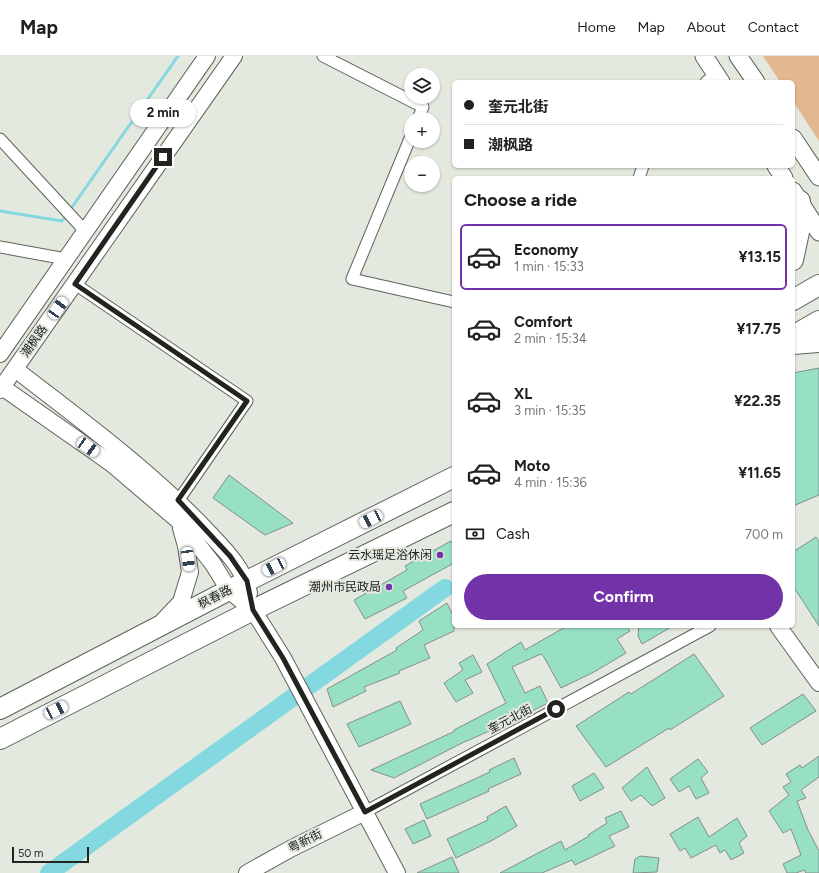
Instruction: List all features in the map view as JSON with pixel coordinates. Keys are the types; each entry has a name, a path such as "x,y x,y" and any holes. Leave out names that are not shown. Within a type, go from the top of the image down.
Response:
{"highway":[{"path":"795,251 799,232 796,196"},
{"path":"795,299 819,285"},
{"path":"795,335 819,320"},
{"path":"795,344 819,342"},
{"name":"枫春路","path":"0,709 157,627 452,478"},
{"path":"0,738 253,610 452,513"}],"main road":[{"name":"潮枫路","path":"0,354 207,56"},
{"name":"潮枫路","path":"1,389 234,56"},
{"path":"704,56 714,79"},
{"path":"738,56 755,80"},
{"path":"795,141 819,177"},
{"path":"796,196 819,232"},
{"path":"15,369 119,449 178,500 230,556 238,586"},
{"path":"1,389 112,464 180,522 214,564 238,586 283,658 397,873"},
{"path":"157,627 181,602 190,572 180,522"},
{"path":"779,628 819,683"},
{"name":"粤新街","path":"247,873 292,848 365,812"}],"street":[{"path":"323,56 423,106 421,112"},
{"path":"0,139 85,231"},
{"path":"406,148 352,279 452,302"},
{"path":"0,247 66,259"},
{"path":"75,284 247,401 178,500"},
{"name":"奎元北街","path":"365,812 706,628"}],"shaded area":[{"path":"763,56 819,56 819,141 795,104 795,80 779,80"}],"building":[{"path":"819,368 819,495 795,505 795,373"},
{"path":"229,475 293,523 265,535 213,498"},
{"path":"816,537 819,541 819,626 795,589 795,551"},
{"path":"451,541 452,564 403,591 407,598 365,619 354,600 407,570 405,566"},
{"path":"447,603 452,613 452,628 454,628 454,631 424,645 430,658 399,671 400,673 364,687 366,691 333,707 327,689 397,650 396,648 423,630 419,621"},
{"path":"564,628 628,628 630,631 617,639 626,653 594,672 561,688 541,654 512,667 525,693 540,686 548,703 460,744 394,778 371,770 455,731 454,730 506,703 487,664 521,642 525,650"},
{"path":"639,628 670,628 642,644 638,636"},
{"path":"694,654 724,696 670,730 669,728 606,767 576,726 629,692 631,694"},
{"path":"473,655 482,672 465,680 473,693 456,702 444,683 463,670 459,663"},
{"path":"803,694 816,711 762,745 750,728"},
{"path":"400,701 411,724 359,747 347,724"},
{"path":"819,756 819,777 801,790 806,798 797,801 808,830 819,851 819,873 806,873 804,870 796,873 787,873 783,864 801,855 791,829 783,833 769,811 789,795 783,787 791,782 786,774 800,765 802,768"},
{"path":"514,758 521,774 488,789 489,791 427,819 420,804 490,772 489,770"},
{"path":"698,759 708,772 701,778 709,793 696,799 689,786 679,792 670,779"},
{"path":"647,767 665,798 652,806 641,795 631,801 622,788"},
{"path":"594,773 604,788 580,801 572,786"},
{"path":"506,806 517,826 491,841 456,858 447,839 488,820 487,817"},
{"path":"621,811 629,827 609,836 615,846 575,865 572,860 542,873 500,873 561,841 565,850 589,836 588,835 607,823 605,818"},
{"path":"698,817 709,837 737,818 747,836 739,843 744,853 731,860 725,850 720,853 716,845 691,858 685,848 680,851 670,834"},
{"path":"424,820 431,836 413,844 405,829"},
{"path":"640,856 659,858 657,872 633,873 635,859"},
{"path":"452,857 459,873 417,873"}],"waterway":[{"path":"70,210 178,56"},
{"path":"0,211 62,221 67,215"},
{"path":"49,873 445,588"}],"place":[{"name":"云水瑶足浴休闲","path":"440,555"},
{"name":"潮州市民政局","path":"389,587"}],"route":[{"path":"163,157 75,284 247,401 178,500 230,556 247,581 253,610 283,658 365,812 556,709"}]}
